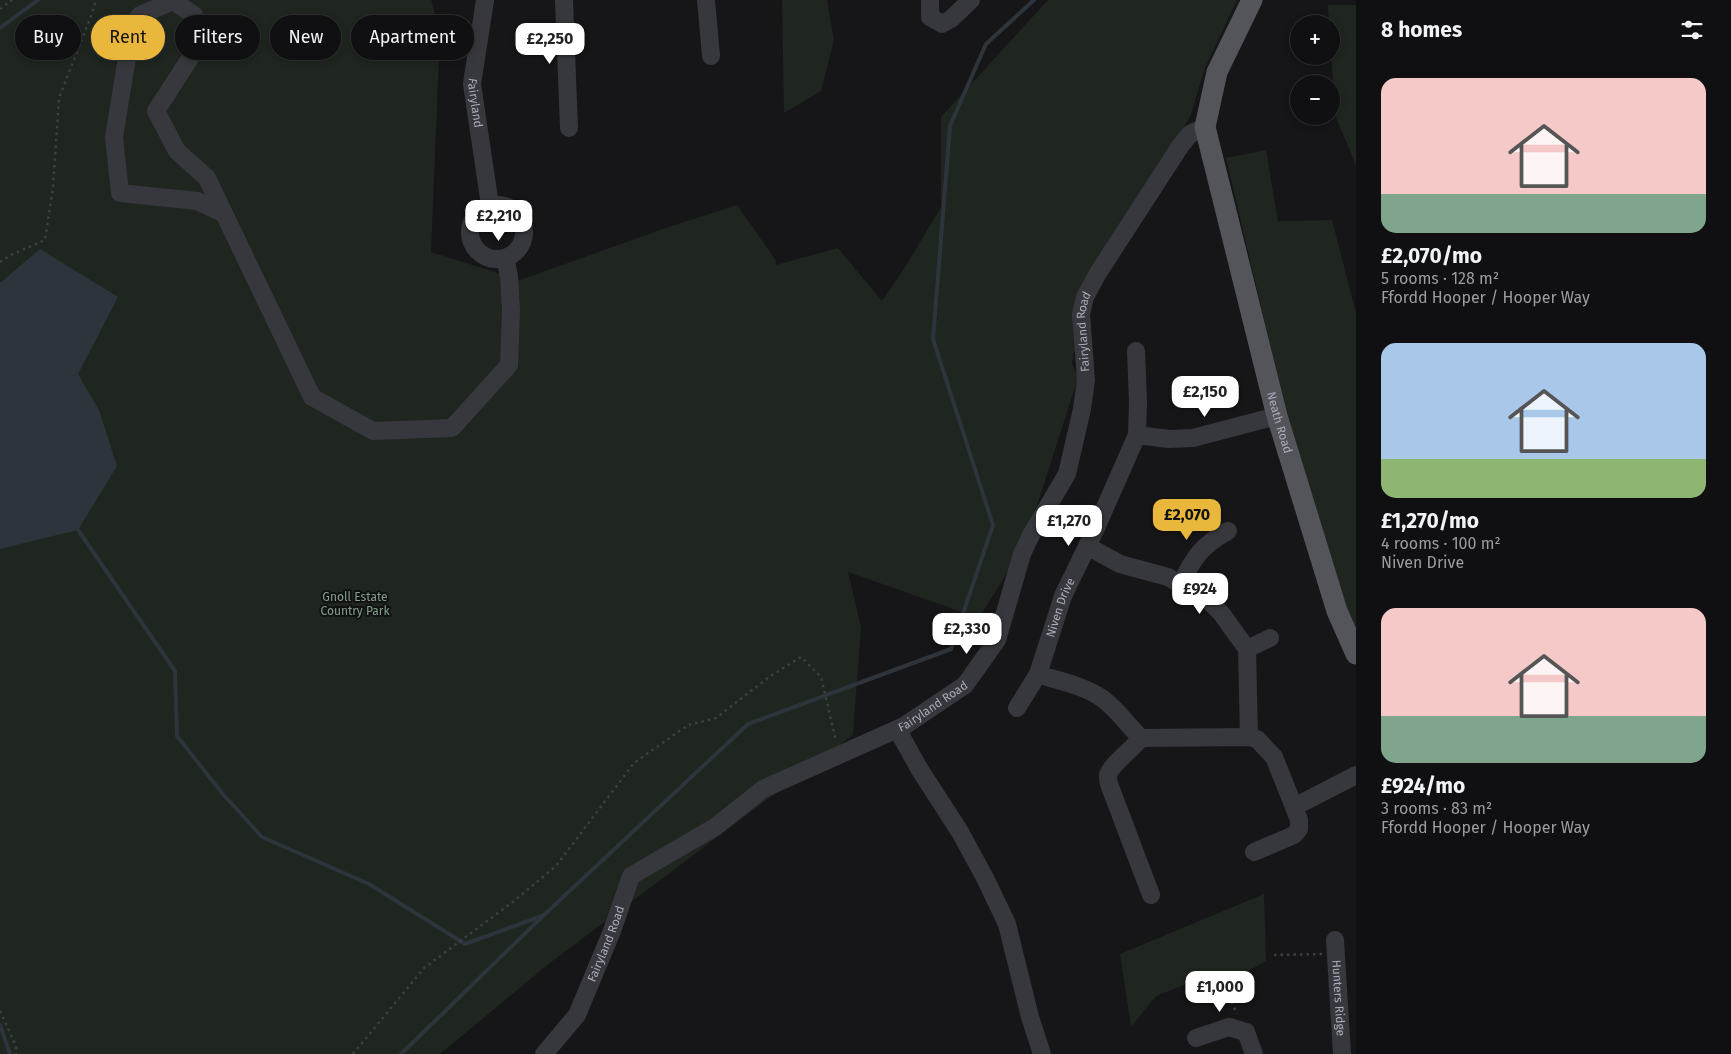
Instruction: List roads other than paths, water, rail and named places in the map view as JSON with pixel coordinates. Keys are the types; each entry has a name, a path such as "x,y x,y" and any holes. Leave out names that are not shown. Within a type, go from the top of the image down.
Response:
{"main road":[{"path":"1205,127 1217,72 1252,0"},
{"name":"Neath Road","path":"1205,127 1277,416 1338,611 1356,654"}],"street":[{"name":"Fairyland","path":"485,0 472,84 490,205"},
{"path":"564,0 568,128"},
{"path":"706,0 711,56"},
{"path":"930,9 942,24 970,0"},
{"path":"223,213 197,201 120,193 114,137 132,27 140,15 173,1 194,15 192,56 156,111 177,151 207,178 312,397 373,431 452,428 509,365 512,310 509,276 505,258"},
{"name":"Fairyland Road","path":"544,1054 577,1015 612,931 631,876 715,827 763,789 897,729 965,685 997,640 1022,554 1067,474 1082,409 1086,380 1081,314 1086,297 1098,272 1181,145 1190,134 1205,127"},
{"path":"499,204 508,207 516,212 522,220 524,231 519,249 505,258 486,257 478,252 470,239 472,220 478,212 490,205 499,204"},
{"path":"1136,351 1137,435 1169,439 1193,438 1277,416"},
{"name":"Niven Drive","path":"1017,708 1038,674 1063,596 1137,435"},
{"path":"1181,584 1190,564 1200,551 1213,539 1228,531"},
{"path":"1087,546 1120,564 1168,578 1181,584 1209,601 1221,612 1247,648 1249,736"},
{"path":"1247,648 1270,638"},
{"path":"1038,674 1081,688 1100,697 1141,738 1249,736 1257,739 1274,757 1299,820 1299,828 1294,835 1254,852"},
{"path":"897,729 986,878 1007,924 1030,1017 1042,1054"},
{"path":"1141,738 1113,767 1108,775 1109,784 1151,895"},
{"path":"1294,807 1356,775"},
{"name":"Hunters Ridge","path":"1335,947 1342,1054"},
{"path":"1196,1038 1229,1027 1246,1032 1254,1054"}],"waterway":[{"path":"0,28 38,0"},
{"path":"401,1054 544,915 748,724 951,649 993,525 933,339 950,126 986,44 1034,0"},
{"path":"78,530 175,671 177,736 222,793 262,837 369,884 465,944 542,916"},
{"path":"0,1025 10,1054"}],"park label":[{"name":"Gnoll Estate Country Park","path":"355,604"}]}
